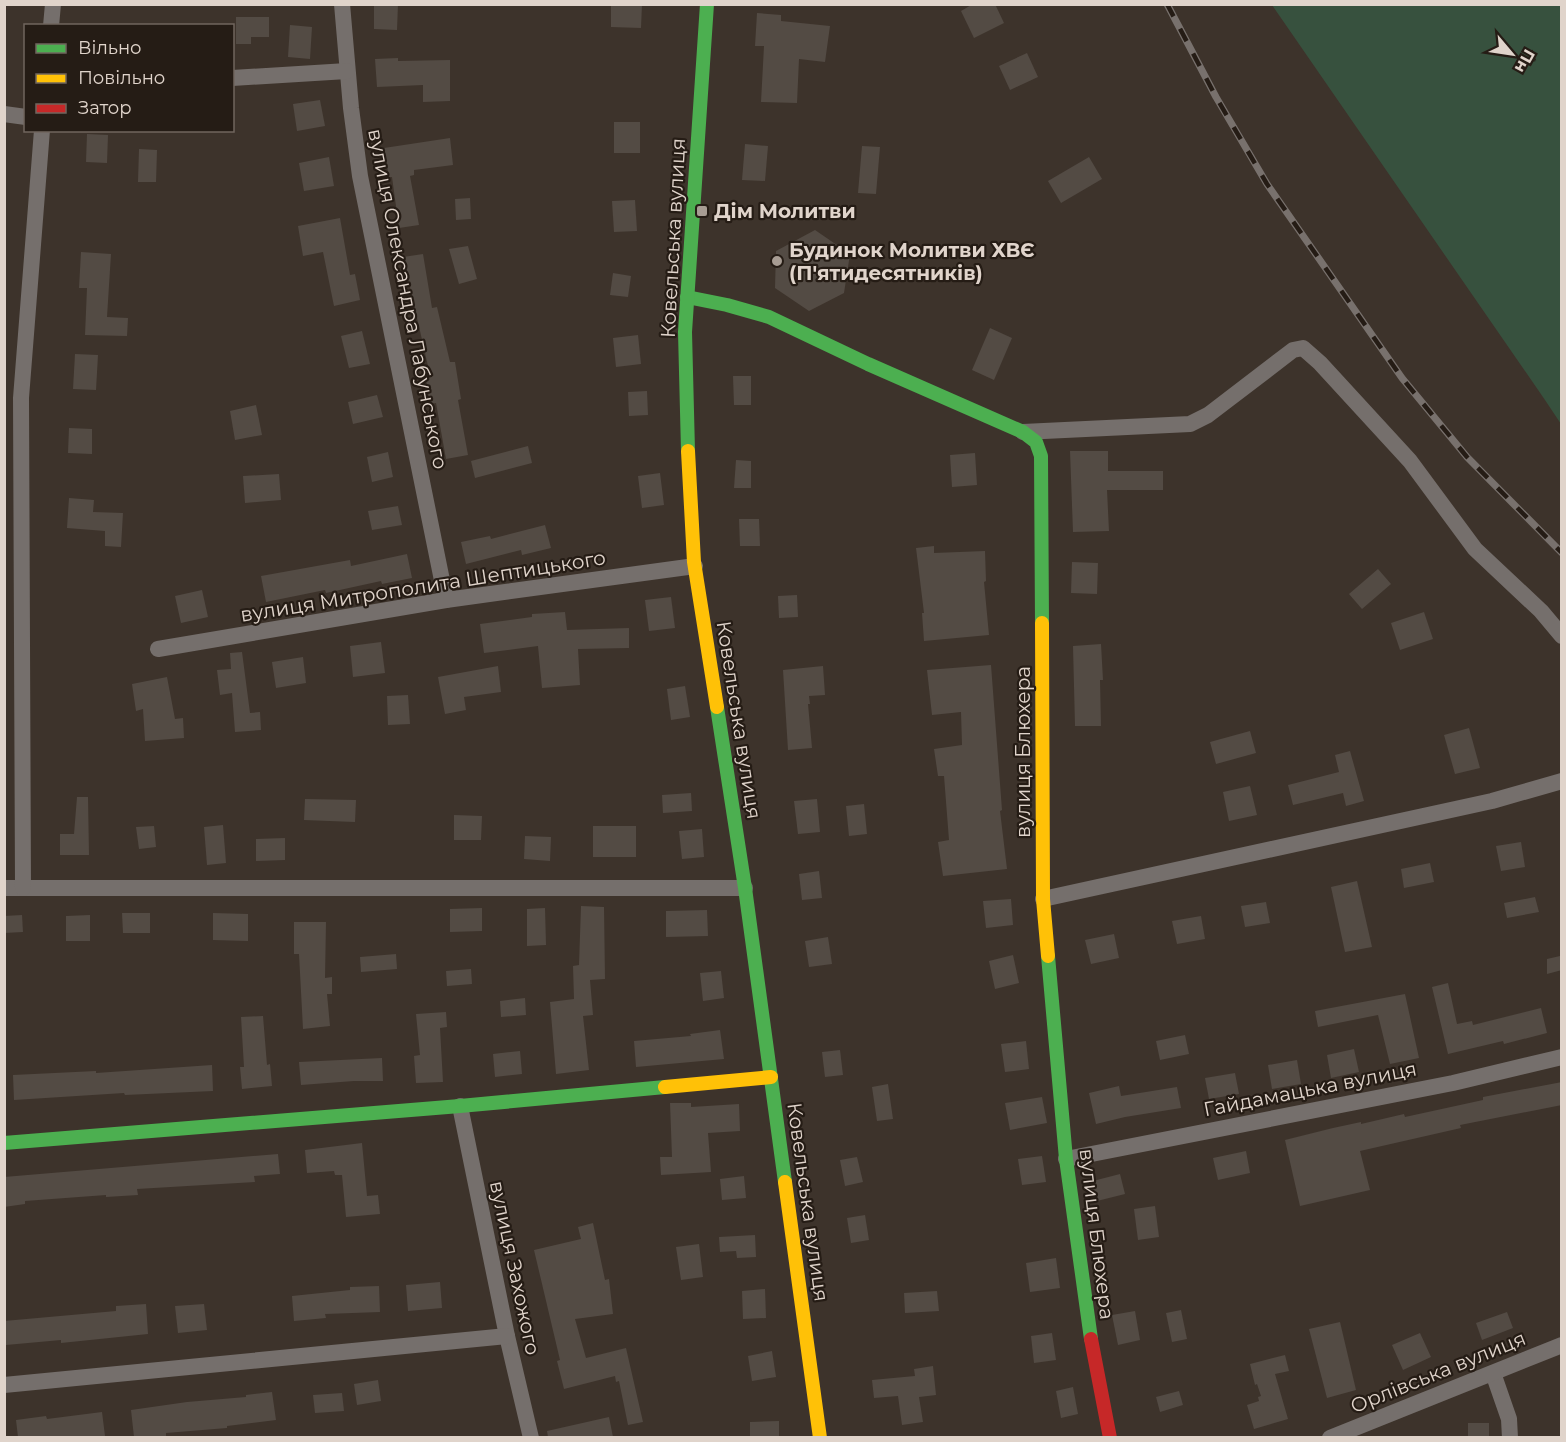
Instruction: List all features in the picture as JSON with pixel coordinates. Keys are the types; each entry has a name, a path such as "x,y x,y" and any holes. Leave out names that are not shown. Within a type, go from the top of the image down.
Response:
{"street":[{"path":"51,24 53,4"},
{"name":"вулиця Олександра Лабунського","path":"342,4 347,71 360,176 446,600"},
{"name":"Ковельська вулиця","path":"707,4 685,332 687,431 695,566 746,888 820,1437"},
{"path":"234,78 347,71"},
{"path":"4,114 24,117"},
{"path":"23,888 21,398 42,132"},
{"name":"вулиця Блюхера","path":"687,297 770,317 868,364 1023,432 1036,442 1041,456 1043,899 1066,1159 1090,1338 1110,1437"},
{"path":"1023,432 1190,424 1208,415 1293,350 1303,348 1320,363 1410,461 1475,549 1541,611 1562,636"},
{"name":"вулиця Митрополита Шептицького","path":"158,649 446,600 695,566"},
{"path":"1043,899 1492,801 1562,781"},
{"path":"4,888 746,888"},
{"name":"Гайдамацька вулиця","path":"1066,1159 1441,1085 1562,1057"},
{"path":"4,1143 460,1106 771,1077"},
{"name":"вулиця Захожого","path":"460,1106 507,1336 531,1437"},
{"path":"4,1385 507,1336"},
{"name":"Орлівська вулиця","path":"1330,1437 1562,1345"},
{"path":"1493,1373 1509,1419 1510,1437"}],"green space":[{"path":"1272,5 1561,5 1561,424 1545,400"}],"building":[{"path":"374,4 398,4 397,30 374,29"},
{"path":"611,4 642,4 641,28 611,27"},
{"path":"973,4 995,4 1004,23 974,38 961,11"},
{"path":"757,13 781,15 781,21 830,26 825,62 799,59 797,103 761,102 764,46 755,46"},
{"path":"236,17 269,17 269,37 251,37 251,44 236,44"},
{"path":"290,25 312,27 310,59 288,57"},
{"path":"1027,53 1038,77 1010,90 999,66"},
{"path":"398,58 398,61 450,60 450,101 423,102 423,85 377,87 375,59"},
{"path":"320,100 325,126 297,131 293,104"},
{"path":"614,122 640,122 640,153 614,153"},
{"path":"87,134 108,135 107,163 86,162"},
{"path":"450,138 453,165 414,170 414,175 410,176 419,225 399,228 392,177 389,177 384,148"},
{"path":"745,144 768,146 765,181 742,180"},
{"path":"862,146 880,147 876,194 858,193"},
{"path":"139,149 157,150 156,182 138,182"},
{"path":"329,157 334,186 304,191 299,163"},
{"path":"1089,157 1102,179 1061,203 1048,181"},
{"path":"470,198 471,219 456,220 455,199"},
{"path":"635,200 637,231 614,232 612,201"},
{"path":"340,218 350,275 355,274 360,300 334,306 323,252 303,256 298,226"},
{"path":"815,230 850,254 844,293 809,311 775,288 776,251"},
{"path":"468,246 477,279 459,284 449,249"},
{"path":"81,252 111,254 107,317 128,318 127,336 85,335 87,288 79,288"},
{"path":"423,254 432,308 437,307 450,362 455,362 461,399 458,400 468,455 446,459 436,403 430,404 424,367 428,366 410,287 408,287 403,257"},
{"path":"613,273 631,276 628,297 610,295"},
{"path":"990,328 1012,338 994,380 972,370"},
{"path":"362,331 370,364 349,368 341,336"},
{"path":"638,335 641,364 616,367 613,338"},
{"path":"75,354 98,355 96,390 73,389"},
{"path":"733,376 751,376 751,405 734,405"},
{"path":"647,391 648,415 629,416 628,392"},
{"path":"377,395 383,417 353,424 348,402"},
{"path":"256,405 262,435 235,440 230,411"},
{"path":"69,428 92,429 92,454 68,453"},
{"path":"528,446 532,463 475,478 471,461"},
{"path":"1070,451 1108,451 1108,471 1163,471 1163,490 1107,490 1109,531 1073,532"},
{"path":"388,452 393,477 372,482 367,457"},
{"path":"975,453 977,485 952,487 950,455"},
{"path":"736,460 751,461 751,488 734,488"},
{"path":"660,473 664,505 642,508 638,476"},
{"path":"279,474 281,500 245,503 243,476"},
{"path":"69,498 94,500 93,512 123,513 121,547 105,546 105,531 67,528"},
{"path":"398,506 402,525 372,530 368,511"},
{"path":"739,519 759,519 760,546 740,546"},
{"path":"545,525 551,548 522,555 521,550 466,564 461,542 490,536 491,539"},
{"path":"934,546 934,553 985,551 986,581 984,582 989,635 924,641 922,613 924,613 916,548"},
{"path":"407,554 412,578 382,584 381,581 326,593 325,590 266,602 261,576 350,560 351,566"},
{"path":"1072,562 1098,563 1097,594 1071,593"},
{"path":"1378,569 1391,584 1362,609 1349,594"},
{"path":"202,590 208,617 181,623 175,596"},
{"path":"797,595 798,617 779,618 778,596"},
{"path":"671,597 675,628 649,631 645,600"},
{"path":"565,612 567,630 629,628 629,648 578,649 580,685 542,688 538,646 484,653 480,624 532,617 532,614"},
{"path":"1424,612 1433,639 1400,650 1391,623"},
{"path":"381,642 385,673 353,677 350,646"},
{"path":"1101,644 1103,680 1100,680 1101,726 1075,726 1073,646"},
{"path":"242,652 250,713 260,712 261,730 235,732 232,693 220,695 217,670 231,669 230,653"},
{"path":"303,657 306,683 276,688 272,662"},
{"path":"991,665 1002,810 1000,811 1007,869 943,876 938,842 949,840 944,776 938,776 934,749 962,745 961,712 932,715 927,670"},
{"path":"498,666 501,692 464,697 466,710 445,714 438,677"},
{"path":"823,666 825,695 809,696 812,748 788,750 783,670"},
{"path":"167,677 175,719 183,718 184,738 145,741 143,709 136,711 132,684"},
{"path":"685,686 690,717 671,720 667,689"},
{"path":"408,695 410,724 388,725 387,696"},
{"path":"1469,728 1480,768 1455,774 1444,735"},
{"path":"1250,731 1256,753 1216,764 1210,742"},
{"path":"1350,751 1364,801 1346,806 1343,793 1293,805 1288,785 1339,772 1335,755"},
{"path":"1250,786 1257,815 1229,821 1223,792"},
{"path":"691,793 692,811 663,813 662,795"},
{"path":"77,797 88,797 89,855 60,855 60,834 74,834"},
{"path":"305,799 356,800 355,822 304,820"},
{"path":"817,799 820,832 798,834 794,801"},
{"path":"864,804 867,834 849,836 846,806"},
{"path":"454,815 482,816 481,840 454,840"},
{"path":"223,825 226,863 207,865 204,827"},
{"path":"154,826 156,847 139,849 136,827"},
{"path":"593,826 636,826 636,857 593,857"},
{"path":"702,829 704,857 682,859 679,831"},
{"path":"525,836 551,837 550,861 524,859"},
{"path":"285,838 285,860 256,861 256,839"},
{"path":"1521,842 1525,867 1501,871 1496,846"},
{"path":"1430,863 1434,882 1404,888 1401,869"},
{"path":"819,871 822,898 802,900 799,874"},
{"path":"1357,881 1372,947 1345,952 1331,887"},
{"path":"1535,897 1539,912 1507,918 1504,903"},
{"path":"1011,899 1013,925 986,928 983,901"},
{"path":"1266,902 1270,923 1245,927 1241,906"},
{"path":"581,906 604,907 605,979 590,980 593,1015 583,1016 589,1070 556,1074 550,1002 574,999 573,966 579,965"},
{"path":"482,908 482,931 450,932 450,909"},
{"path":"545,908 546,945 527,946 527,909"},
{"path":"707,910 708,936 666,937 666,911"},
{"path":"122,913 150,913 150,933 123,933"},
{"path":"213,913 248,914 248,941 213,940"},
{"path":"22,915 23,932 4,933 4,916"},
{"path":"90,915 90,941 66,941 66,916"},
{"path":"1201,916 1205,939 1177,944 1172,921"},
{"path":"294,922 326,922 325,978 332,977 332,994 327,994 330,1026 303,1029 299,954 294,954"},
{"path":"1114,934 1119,958 1091,964 1085,940"},
{"path":"828,937 832,964 809,967 805,941"},
{"path":"396,954 397,969 361,972 360,957"},
{"path":"1013,955 1019,983 995,989 989,961"},
{"path":"1560,956 1562,970 1547,974 1547,959"},
{"path":"471,969 472,984 447,986 446,971"},
{"path":"721,971 724,998 703,1001 700,973"},
{"path":"1448,983 1457,1024 1472,1021 1473,1025 1541,1008 1547,1033 1504,1044 1503,1041 1448,1054 1432,987"},
{"path":"1405,994 1419,1058 1390,1064 1378,1015 1318,1027 1315,1011"},
{"path":"525,998 526,1015 501,1017 500,1001"},
{"path":"446,1012 447,1027 440,1028 443,1082 416,1083 414,1056 420,1055 416,1014"},
{"path":"263,1016 267,1065 270,1064 272,1086 242,1089 240,1067 244,1067 241,1017"},
{"path":"720,1030 724,1059 636,1067 634,1041 691,1036 690,1034"},
{"path":"1185,1035 1189,1054 1160,1060 1156,1041"},
{"path":"1026,1041 1029,1069 1005,1072 1001,1044"},
{"path":"1354,1049 1359,1072 1331,1078 1327,1055"},
{"path":"840,1050 843,1075 825,1077 822,1052"},
{"path":"520,1051 522,1074 495,1077 493,1054"},
{"path":"382,1058 383,1081 301,1085 299,1062"},
{"path":"1297,1060 1301,1084 1272,1089 1268,1065"},
{"path":"212,1065 213,1091 125,1095 124,1093 14,1100 13,1075 96,1071 96,1073"},
{"path":"1235,1073 1239,1094 1209,1099 1205,1078"},
{"path":"1562,1082 1562,1105 1460,1125 1461,1128 1360,1151 1370,1190 1300,1206 1285,1140 1361,1122 1361,1124 1404,1114 1405,1117 1483,1100 1483,1097"},
{"path":"888,1084 893,1119 877,1121 872,1087"},
{"path":"1119,1086 1121,1096 1177,1087 1181,1108 1096,1124 1089,1093"},
{"path":"1042,1097 1047,1123 1010,1130 1005,1103"},
{"path":"670,1103 691,1103 691,1107 739,1104 740,1131 708,1133 711,1172 661,1175 660,1157 672,1157"},
{"path":"362,1143 367,1196 378,1195 380,1214 346,1217 342,1175 335,1175 334,1171 307,1173 305,1150"},
{"path":"1246,1151 1250,1173 1218,1180 1213,1158"},
{"path":"278,1154 280,1174 254,1176 255,1182 137,1189 138,1195 25,1201 25,1204 4,1207 4,1177"},
{"path":"1042,1156 1046,1182 1022,1185 1018,1159"},
{"path":"857,1157 863,1182 845,1186 840,1160"},
{"path":"1120,1174 1125,1194 1093,1202 1089,1182"},
{"path":"744,1176 746,1198 722,1200 720,1179"},
{"path":"1155,1206 1159,1237 1138,1240 1134,1209"},
{"path":"865,1215 869,1240 851,1243 847,1218"},
{"path":"593,1223 605,1280 609,1279 613,1314 575,1319 586,1358 626,1348 643,1422 628,1425 619,1381 616,1382 615,1376 564,1389 557,1361 560,1360 534,1250 581,1239 578,1227"},
{"path":"755,1235 756,1257 737,1258 736,1251 720,1252 719,1237"},
{"path":"699,1244 703,1277 681,1280 676,1247"},
{"path":"1056,1258 1060,1288 1030,1292 1026,1263"},
{"path":"440,1282 442,1308 408,1311 406,1285"},
{"path":"379,1286 380,1312 325,1314 326,1318 294,1321 292,1296 350,1290 350,1287"},
{"path":"765,1289 766,1318 743,1319 742,1291"},
{"path":"937,1291 939,1311 905,1313 904,1293"},
{"path":"146,1304 148,1334 61,1343 61,1340 6,1345 4,1321 116,1311 116,1306"},
{"path":"204,1304 207,1330 178,1333 175,1306"},
{"path":"1181,1310 1187,1339 1172,1342 1166,1313"},
{"path":"1135,1311 1140,1340 1118,1345 1112,1315"},
{"path":"1507,1312 1513,1328 1482,1340 1476,1323"},
{"path":"1340,1322 1356,1390 1327,1398 1309,1329"},
{"path":"1052,1333 1056,1360 1034,1363 1031,1336"},
{"path":"1420,1333 1431,1357 1403,1370 1392,1345"},
{"path":"772,1351 776,1377 752,1381 748,1356"},
{"path":"1285,1355 1289,1371 1275,1374 1288,1419 1254,1429 1247,1405 1259,1401 1258,1397 1261,1396 1257,1384 1255,1385 1250,1364"},
{"path":"933,1366 936,1395 919,1397 923,1422 902,1425 898,1396 874,1398 872,1380 915,1376 914,1369"},
{"path":"378,1380 381,1401 357,1405 354,1384"},
{"path":"1073,1387 1078,1414 1061,1418 1056,1391"},
{"path":"1179,1391 1183,1405 1160,1412 1156,1397"},
{"path":"272,1392 276,1420 227,1426 227,1428 166,1433 166,1437 134,1437 131,1410"},
{"path":"342,1393 344,1411 315,1413 313,1395"},
{"path":"102,1412 105,1436 18,1437 16,1420 46,1416 47,1419"},
{"path":"609,1417 613,1437 548,1437 547,1431"},
{"path":"779,1421 779,1437 750,1437 750,1422"},
{"path":"1468,1423 1489,1423 1489,1437 1468,1437"}],"railway":[{"path":"1167,4 1216,97 1267,184 1402,378 1467,457 1562,553"}],"traffic: fast":[{"path":"688,451 685,332 707,4"},
{"path":"687,297 769,317 868,364 1023,432 1036,442 1041,456 1042,623"},
{"path":"717,707 745,888 785,1182"},
{"path":"1048,956 1066,1159 1091,1339"},
{"path":"4,1143 665,1087"}],"traffic: slow":[{"path":"688,451 694,562 717,707"},
{"path":"1042,623 1043,899 1048,956"},
{"path":"665,1087 771,1077"},
{"path":"785,1182 820,1438"}],"traffic: jam":[{"path":"1091,1339 1110,1438"}],"place":[{"name":"Дім Молитви","path":"702,211"},
{"name":"Будинок Молитви ХВЄ (П'ятидесятників)","path":"777,261"}]}
